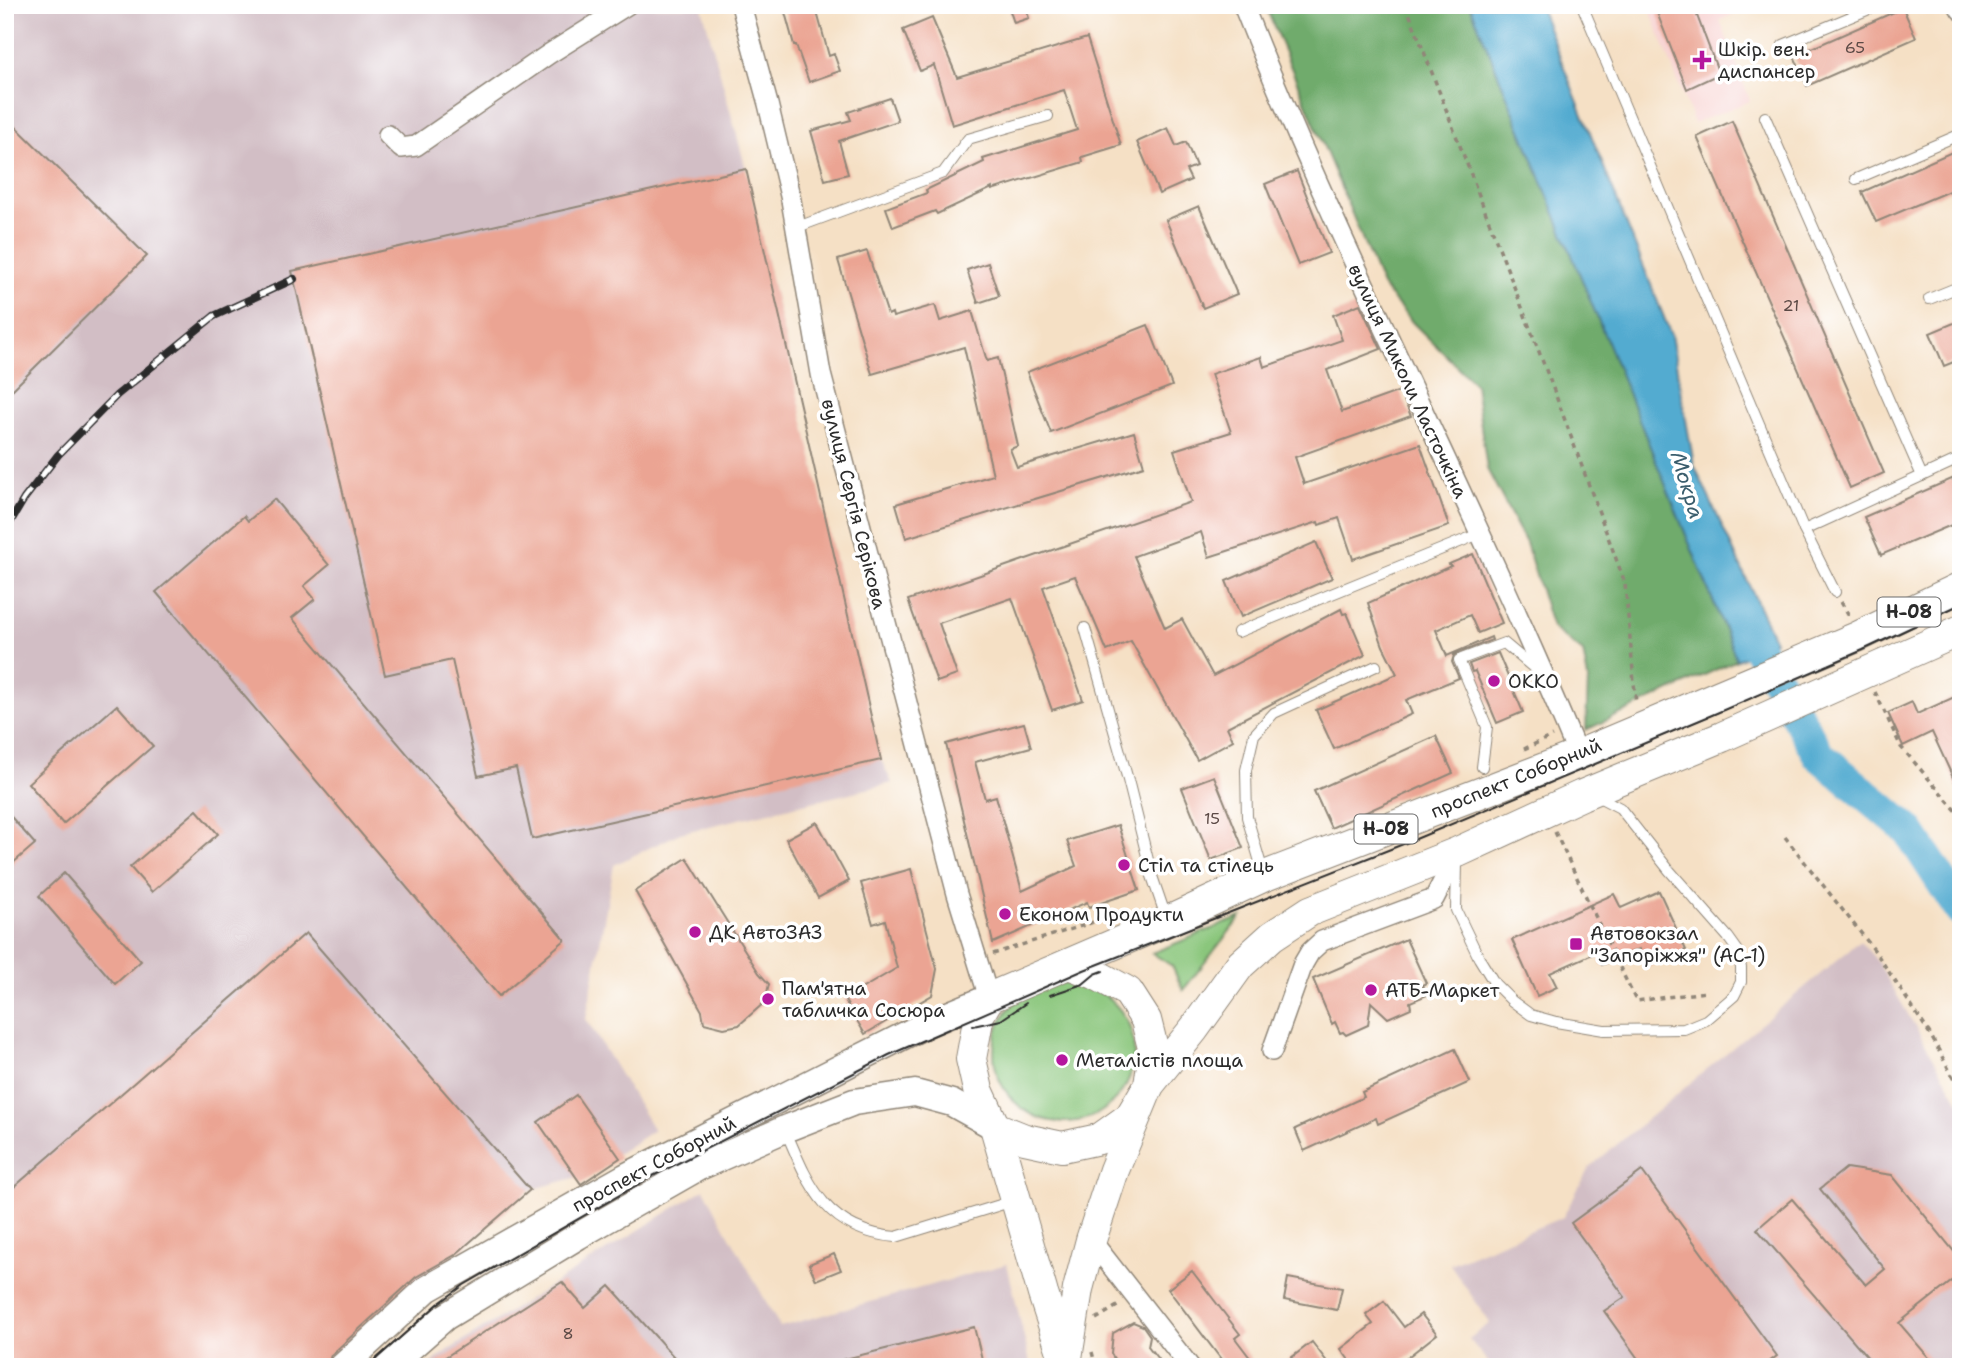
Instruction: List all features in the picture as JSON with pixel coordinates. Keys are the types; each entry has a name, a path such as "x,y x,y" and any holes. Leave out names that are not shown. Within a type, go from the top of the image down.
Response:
{"main road":[{"name":"проспект Соборний","path":"1069,964 1265,876 1578,755 1705,700 1854,629 1961,587"},
{"name":"проспект Соборний","path":"1149,1085 1240,965 1272,936 1310,911 1458,852 1588,792 1873,679 1961,630"},
{"name":"Н-08","path":"989,998 1069,964"},
{"path":"995,1127 1025,1139 1062,1147 1099,1139 1129,1117 1149,1085 1154,1052 1146,1020 1128,992 1095,974 1069,964"},
{"name":"проспект Соборний","path":"342,1367 427,1289 625,1177 929,1023 989,998"},
{"path":"989,998 979,1015 971,1059 978,1090 995,1127 1043,1294 1075,1358"},
{"name":"Н-08","path":"1075,1358 1078,1289 1091,1240 1114,1171 1149,1085"},
{"name":"проспект Соборний","path":"388,1367 445,1317 578,1236 699,1167 785,1129 854,1102 915,1093 951,1103 995,1127"}],"street":[{"path":"388,135 401,148 416,146 549,54 627,5"},
{"name":"вулиця Сергія Серікова","path":"741,5 768,104 828,400 957,894 989,998"},
{"name":"вулиця Миколи Ласточкіна","path":"1243,5 1276,89 1350,256 1547,682 1578,755"},
{"path":"1958,5 1961,10"},
{"path":"1272,1051 1303,964 1310,952 1321,941 1434,899 1458,852"},
{"path":"1091,1240 1190,1367"}],"lane":[{"path":"1582,5 1804,530 1835,592"},
{"path":"1783,45 1879,5"},
{"path":"795,228 943,173 968,139 1048,116"},
{"path":"1765,117 1922,476"},
{"path":"1856,179 1961,134"},
{"path":"1929,299 1961,286"},
{"path":"1804,530 1961,458"},
{"path":"1238,632 1479,534"},
{"path":"1086,628 1152,876 1168,921"},
{"path":"1482,768 1488,727 1459,660 1504,643 1532,665 1547,682"},
{"path":"1265,876 1247,817 1246,770 1254,735 1274,713 1376,666"},
{"path":"1458,852 1456,910 1495,984 1531,1015 1604,1030 1684,1029 1706,1020 1734,996 1741,982 1738,951 1620,808 1588,792"},
{"path":"785,1129 820,1200 842,1221 868,1232 896,1237 1017,1200"}],"path":[{"path":"1405,5 1625,583 1639,728"},
{"path":"1835,592 1854,629"},
{"path":"1873,679 1901,747 1961,816"},
{"path":"1551,824 1636,1000 1706,992"},
{"path":"1785,837 1875,951 1930,1034 1961,1092"},
{"path":"1095,1320 1134,1295"},
{"path":"1075,1358 1096,1367"}],"shaded area":[{"path":"5,5 702,7 746,169 881,760 892,783 680,833 614,865 586,1019 654,1130 585,1175 530,1190 327,1367 5,1367"},
{"name":"Шкір. вен. диспансер","path":"1648,5 1755,5 1720,20 1750,101 1694,123"},
{"path":"1860,941 1877,961 1961,1105 1961,1367 1492,1367 1469,1339 1490,1323 1450,1264 1563,1217 1589,1168"},
{"path":"704,1189 780,1327 1007,1264 1031,1367 428,1367 441,1355"}],"green space":[{"path":"1265,5 1470,5 1737,660 1586,730 1588,679 1583,652 1552,628 1526,543 1487,469 1475,384 1413,323 1382,286"},
{"path":"1241,917 1183,990 1172,966 1152,953"},
{"path":"1064,982 1091,987 1113,1003 1129,1025 1134,1052 1129,1079 1113,1101 1091,1117 1064,1122 1037,1117 1015,1101 999,1079 994,1052 999,1025 1015,1003 1037,987"}],"water":[{"path":"1470,5 1539,5 1671,335 1694,465 1775,641 1737,660"}],"building":[{"path":"783,5 815,5 829,56 834,54 840,71 809,82 794,45"},
{"path":"1008,5 1025,5 1029,18 1014,23"},
{"path":"1654,5 1693,5 1719,74 1687,89"},
{"path":"1903,8 1916,38 1807,86 1794,56"},
{"path":"932,18 957,77 1087,38 1121,145 1082,157 1083,162 992,188 937,214 935,211 893,227 886,208 927,193 926,190 984,162 983,159 1077,130 1064,90 952,125 934,65 920,71 903,30"},
{"path":"890,98 898,121 839,141 848,174 825,180 811,131 851,120 848,112"},
{"path":"5,116 147,256 5,397"},
{"path":"1732,121 1884,473 1850,488 1697,137"},
{"path":"1168,128 1176,146 1186,142 1196,166 1186,170 1191,180 1159,194 1137,142"},
{"path":"1961,148 1961,186 1876,222 1862,192"},
{"path":"746,169 881,760 532,839 516,768 478,776 452,660 385,675 292,271"},
{"path":"1297,171 1329,253 1298,265 1265,184"},
{"path":"1199,206 1237,294 1203,308 1166,220"},
{"path":"867,251 888,315 892,313 893,317 935,305 940,321 972,311 987,361 998,358 1018,446 1010,449 1017,467 1134,432 1144,466 906,538 896,504 993,475 964,347 872,374 838,260"},
{"path":"988,263 999,296 978,303 967,270"},
{"path":"1360,304 1381,349 1327,370 1342,412 1400,391 1411,416 1295,457 1304,484 1420,444 1449,526 1353,559 1339,518 1319,525 1318,522 1209,557 1201,532 1134,556 1165,628 1182,619 1213,676 1341,609 1343,614 1347,613 1365,655 1227,727 1233,740 1197,760 1131,641 1107,651 1075,576 1043,587 1083,700 1052,710 1012,598 939,623 957,675 937,682 908,600 1191,502 1174,450 1231,432 1211,374 1261,357 1264,367 1342,340 1333,315"},
{"path":"1961,320 1961,359 1944,366 1930,333"},
{"path":"1148,325 1172,386 1051,433 1027,372"},
{"path":"1961,475 1961,521 1881,555 1864,517"},
{"path":"274,499 329,565 304,586 315,599 292,618 565,940 499,996 156,592 244,516 248,521"},
{"path":"1316,542 1332,578 1241,617 1226,581"},
{"path":"1473,554 1502,623 1478,633 1470,615 1436,630 1447,656 1491,637 1492,640 1454,655 1452,662 1459,678 1406,700 1412,714 1334,749 1316,710 1397,674 1383,646 1368,603"},
{"path":"1498,653 1523,712 1497,723 1475,671 1472,672 1469,664"},
{"path":"1961,694 1961,795 1932,732 1903,746 1888,713 1912,702 1917,714"},
{"path":"117,705 153,746 63,824 28,783"},
{"path":"1024,723 1031,747 975,762 985,799 996,796 1022,891 1076,866 1067,841 1118,825 1139,890 1089,907 1087,902 993,943 946,744"},
{"path":"1436,736 1453,773 1331,828 1314,791"},
{"path":"1214,776 1243,848 1211,860 1182,788"},
{"path":"5,810 35,844 5,870"},
{"path":"197,810 218,834 152,892 130,867"},
{"path":"817,822 849,881 818,898 786,839"},
{"name":"ДК АвтоЗАЗ","path":"687,858 759,973 769,984 765,1002 739,1025 724,1028 704,1023 702,1011 635,891"},
{"path":"911,869 937,969 932,995 865,1034 844,999 897,968 885,920 873,924 861,883"},
{"path":"64,873 141,961 115,984 39,896"},
{"name":"Автовокзал \"Запоріжжя\" (АС-1)","path":"1659,891 1686,950 1647,967 1639,949 1602,965 1597,952 1550,973 1557,987 1537,996 1512,940 1614,894 1621,908"},
{"path":"306,933 530,1190 455,1255 416,1277 331,1355 327,1367 5,1367 5,1195"},
{"name":"АТБ-Маркет","path":"1406,939 1426,983 1422,985 1427,995 1410,1002 1411,1008 1388,1018 1371,1002 1368,1025 1346,1035 1340,1033 1335,1022 1332,1024 1313,979"},
{"path":"1455,1049 1470,1082 1378,1124 1376,1118 1304,1151 1295,1129 1364,1097 1362,1092"},
{"path":"576,1095 620,1158 581,1184 538,1122"},
{"path":"1846,1168 1892,1175 1961,1260 1961,1274 1899,1323 1937,1367 1876,1367 1757,1229 1792,1199 1866,1285 1885,1269 1820,1189"},
{"path":"1642,1171 1777,1356 1762,1367 1644,1367 1604,1311 1625,1297 1571,1223"},
{"path":"834,1254 841,1270 816,1280 809,1264"},
{"path":"1192,1271 1240,1334 1235,1338 1257,1367 1227,1367 1168,1289"},
{"path":"1288,1278 1342,1288 1337,1310 1284,1300"},
{"path":"562,1282 585,1308 610,1286 683,1367 430,1367"},
{"path":"1384,1301 1404,1327 1421,1314 1437,1334 1395,1367 1354,1367 1341,1349 1373,1324 1366,1315"},
{"path":"1133,1322 1143,1326 1150,1336 1148,1346 1164,1367 1118,1367 1111,1353 1113,1333"},
{"path":"974,1327 984,1367 837,1367 837,1361"},
{"path":"1312,1342 1331,1367 1279,1367"}],"waterway":[{"name":"Мокра","path":"1737,611 1819,755 1909,831 1961,911"}],"tram line":[{"path":"367,1367 438,1304 464,1285 649,1178 889,1055 1084,970 1411,841 1712,715 1863,650 1961,604"},
{"path":"1050,995 1083,984 1103,971"},
{"path":"973,1026 1001,1020 1026,1003"}],"railway":[{"path":"5,531 24,499 58,455 117,395 214,316 294,279"}],"place":[{"name":"Шкір. вен. диспансер","path":"1702,60"},
{"name":"ОККО","path":"1494,681"},
{"name":"Стіл та стілець","path":"1124,865"},
{"name":"Економ Продукти","path":"1005,914"},
{"name":"ДК АвтоЗАЗ","path":"695,932"},
{"name":"Автовокзал \"Запоріжжя\" (АС-1)","path":"1576,944"},
{"name":"АТБ-Маркет","path":"1371,990"},
{"name":"Пам'ятна табличка Сосюра","path":"768,999"},
{"name":"Металістів площа","path":"1062,1060"}]}
